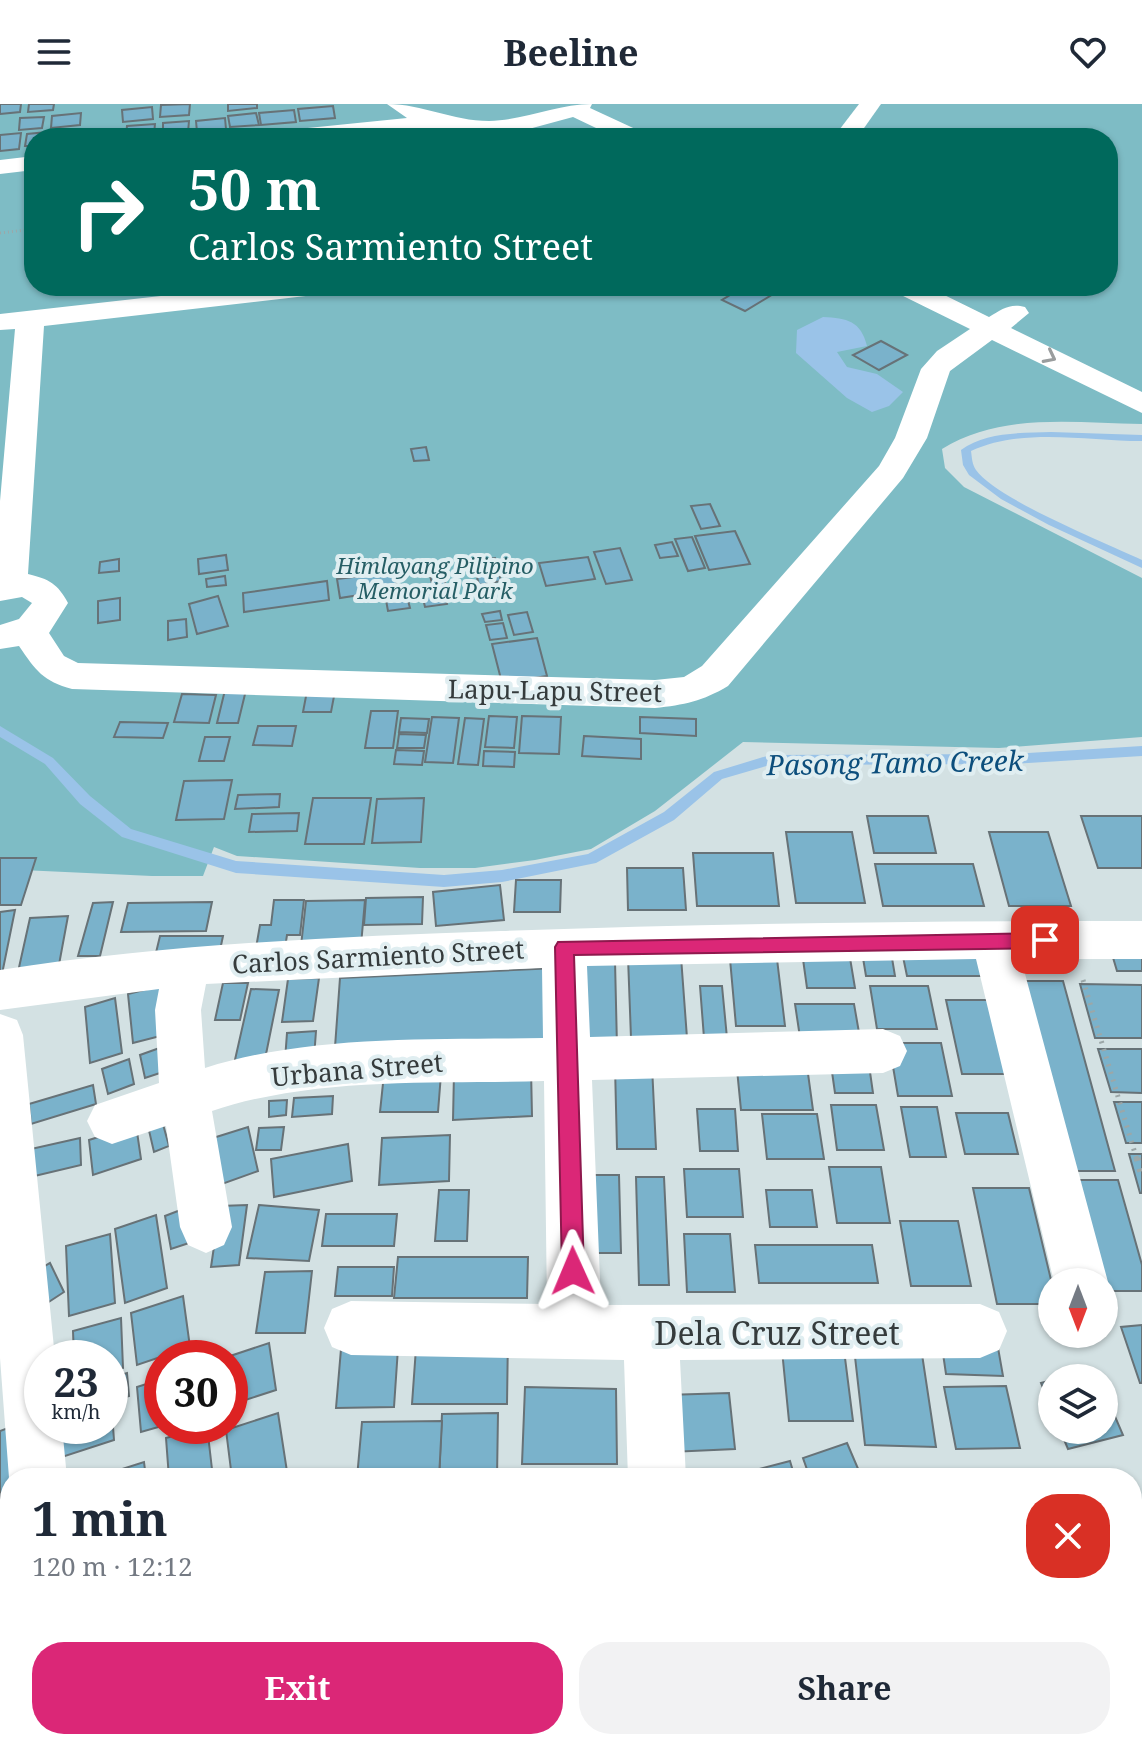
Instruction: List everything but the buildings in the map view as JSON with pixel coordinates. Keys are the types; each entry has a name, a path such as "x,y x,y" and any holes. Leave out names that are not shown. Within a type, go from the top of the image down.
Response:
{"street":[{"path":"398,104 410,112 438,121"},
{"path":"852,128 870,104"},
{"path":"372,128 438,121 493,126 548,119 577,106 618,128"},
{"path":"548,119 567,128"},
{"path":"0,167 24,164"},
{"path":"14,634 40,623 50,603 47,594 25,585 5,587 15,321 235,296"},
{"path":"934,296 1003,320 1142,376"},
{"path":"971,296 1003,320 1142,404"},
{"name":"Lapu-Lapu Street","path":"14,634 51,665 72,676 655,694 692,690 715,676 892,471 911,438 936,369 947,357 1003,320"},
{"name":"Carlos Sarmiento Street","path":"0,990 54,980 186,967 378,954 564,947 1142,940"},
{"path":"994,941 1077,1268"},
{"path":"564,947 575,1332"},
{"path":"186,967 178,1010 184,1097 206,1227"},
{"path":"0,1035 37,1468"},
{"name":"Urbana Street","path":"112,1121 184,1097 286,1071 362,1064 883,1051"},
{"name":"Dela Cruz Street","path":"351,1328 651,1333 980,1331"},
{"path":"651,1333 657,1468"}],"path":[{"path":"0,233 24,230"},
{"path":"1081,975 1142,1176"}],"green space":[{"name":"Himlayang Pilipino Memorial Park","path":"0,104 1142,104 1142,424 1039,422 1013,425 965,437 942,449 945,468 964,487 1142,578 1142,737 999,748 743,742 655,811 591,849 475,868 420,868 237,856 214,847 203,876 0,869"}],"shaded area":[{"path":"823,317 852,322 861,331 867,346 837,352 847,367 877,374 903,392 889,406 872,412 847,398 796,353 797,330"}],"waterway":[{"name":"Pasong Tamo Creek","path":"1142,438 1026,436 983,442 966,450 967,462 973,473 1004,497 1142,564"},
{"name":"Pasong Tamo Creek","path":"0,731 49,761 85,800 127,833 236,867 444,881 502,876 591,859 669,816 718,775 770,760 1012,759 1142,751"}],"route":[{"path":"573,1271 564,947 1045,940"}]}
